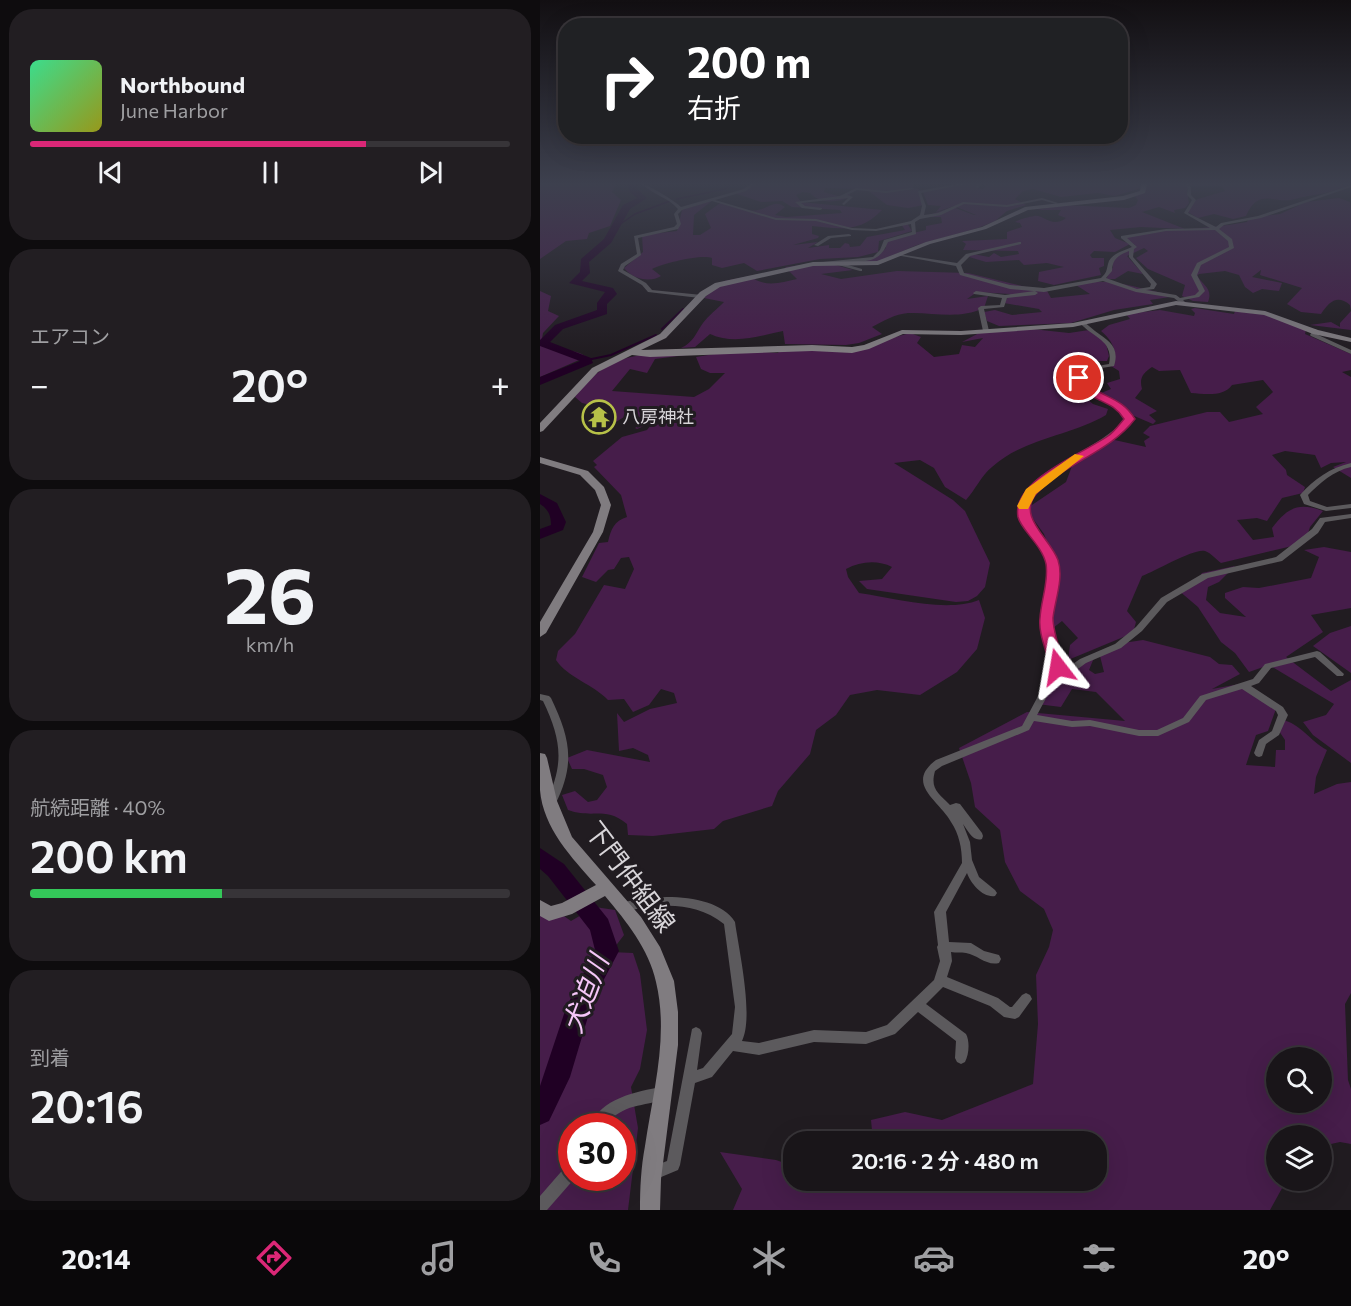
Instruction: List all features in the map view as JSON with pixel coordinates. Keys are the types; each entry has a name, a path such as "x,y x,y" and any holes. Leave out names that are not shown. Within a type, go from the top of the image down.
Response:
{"street":[{"path":"637,240 639,255 623,265 620,271 636,279 650,291 700,296"},
{"path":"818,244 820,240"},
{"path":"842,240 846,243"},
{"path":"540,429 595,370 669,331 708,290 726,282 813,264 874,258 882,251 888,240"},
{"path":"813,264 878,263 938,240"},
{"path":"1128,240 1135,245 1131,257 1153,281 1152,288"},
{"path":"631,352 650,354 807,348 852,350 870,346 902,332 986,331 1083,323 1197,296 1202,291 1194,275 1199,264 1232,248 1230,240"},
{"path":"957,265 968,255 1019,243"},
{"path":"1103,279 1110,271 1111,262 1116,255 1132,249"},
{"path":"898,255 957,265"},
{"path":"840,264 861,270"},
{"path":"957,265 962,274 1010,287 1054,291"},
{"path":"976,292 1005,297 1054,291 1103,279 1182,301 1265,313 1315,331 1351,340"},
{"path":"1111,282 1123,279"},
{"path":"1136,290 1161,284"},
{"path":"986,331 981,308 1002,306 1005,297"},
{"path":"1055,681 1057,657 1046,621 1054,571 1052,560 1039,536 1024,520 1023,507 1031,492 1067,463 1113,437 1129,419 1123,408 1093,394 1080,382 1082,370 1112,365 1114,362 1112,347 1105,338 1083,323"},
{"path":"1315,331 1313,335 1351,352"},
{"path":"540,460 584,473 600,489 606,505 598,532 540,633"},
{"path":"1351,465 1342,466 1304,495 1307,502 1326,509 1351,506"},
{"path":"991,892 975,880 967,860 959,826 948,809 934,799 928,785 931,769 939,763 1012,736 1026,728 1033,718 1042,692 1083,661 1118,646 1139,629 1164,600 1205,576 1279,559 1315,531 1323,520 1351,516"},
{"path":"1033,718 1072,724 1090,723 1139,733 1158,733 1172,729 1186,720 1203,698 1256,681 1268,666 1291,662 1312,653 1317,654 1340,674"},
{"path":"1245,686 1280,709 1283,715 1276,733 1262,742 1259,753"},
{"path":"540,697 546,698 555,715 561,732 564,755 562,783 549,804"},
{"name":"下門仲組線","path":"540,758 549,804 567,841 621,907 655,954 667,995 668,1042 651,1174 650,1210"},
{"path":"948,809 956,807 978,836"},
{"path":"731,1045 759,1049 814,1036 866,1038 891,1030 940,980 946,961 939,912 967,860"},
{"path":"540,906 549,914 566,909 605,888"},
{"path":"621,907 648,900 703,904 720,913 729,922 741,1008 738,1036 707,1073 689,1078"},
{"path":"943,947 971,948 981,955 995,959"},
{"path":"940,980 994,1002 1008,1013 1015,1013 1026,999"},
{"path":"918,1005 962,1038 961,1058"},
{"path":"651,1174 673,1165 696,1033"},
{"path":"609,1113 628,1101 662,1093"},
{"path":"540,1207 558,1186"}],"shaded area":[{"path":"540,240 572,240 566,241 540,259"},
{"path":"642,240 809,240 793,245 818,242 808,248 829,245 829,248 840,248 845,243 850,247 860,246 864,240 881,240 878,252 858,257 820,259 757,271 744,263 722,268 712,265 712,258 707,257 682,260 652,269 661,276 652,279 636,277 624,268 643,252"},
{"path":"933,240 879,261 863,262 876,257 886,248 885,243"},
{"path":"1121,240 1130,244 1115,252 1094,251 1090,255 1092,258 1104,258 1104,266 1099,268 1101,275 1054,285 1038,281 1039,272 1064,267 1047,263 1024,265 1019,260 986,262 966,256 973,254 989,257 994,253 1001,257 1019,254 1018,251 963,250 966,244 962,241"},
{"path":"1128,240 1351,240 1351,311 1350,305 1337,300 1330,303 1321,314 1301,312 1287,304 1302,288 1260,275 1261,270 1252,277 1282,283 1279,291 1262,289 1253,293 1245,287 1239,275 1225,271 1199,274 1197,276 1207,288 1209,298 1208,302 1193,301 1182,296 1185,285 1148,269 1136,258 1148,251 1144,248 1127,256 1143,274 1128,271 1115,279 1106,279 1113,267 1111,260 1135,245"},
{"path":"825,262 853,270 821,274 841,279 897,271 968,273 1026,287 1046,289 1051,298 1090,294 1076,285 1100,282 1133,286 1168,294 1170,297 1150,300 1153,304 1114,310 1071,323 999,326 987,321 984,312 995,310 1012,315 1042,312 1039,309 1004,303 1010,294 977,292 967,299 988,296 984,308 955,315 908,313 898,315 872,327 882,334 859,343 846,345 785,344 783,331 737,339 710,334 695,347 681,348 692,340 705,320 724,302 704,298 724,281 750,276 761,282 773,284 785,282 797,279 785,267"},
{"path":"540,291 551,296 548,311 559,316 543,333 542,339 555,347 578,352 586,357 540,377"},
{"path":"1191,309 1234,314 1235,311 1267,315 1306,330 1305,334 1351,354 1351,370 1342,372 1351,377 1351,478 1333,467 1346,462 1331,463 1321,468 1315,455 1285,451 1272,455 1286,470 1287,475 1305,487 1303,493 1282,498 1267,521 1257,518 1237,520 1253,540 1274,537 1272,528 1283,515 1294,508 1307,507 1323,511 1310,527 1305,543 1221,563 1207,552 1200,551 1142,576 1127,611 1136,622 1133,633 1068,660 1070,645 1078,638 1062,621 1053,628 1049,623 1051,579 1057,570 1044,534 1026,509 1066,482 1075,458 1100,441 1110,439 1146,447 1144,441 1150,437 1143,433 1150,426 1207,412 1220,412 1229,422 1263,414 1256,407 1273,392 1263,380 1232,385 1229,389 1219,393 1191,393 1180,370 1159,371 1152,367 1142,376 1142,389 1135,398 1157,411 1149,415 1156,421 1153,424 1117,411 1115,407 1118,404 1101,393 1111,389 1107,383 1120,379 1119,371 1111,366 1114,356 1113,347 1101,331 1109,325 1130,319 1126,314 1160,310 1194,316 1195,313"},
{"path":"1351,311 1351,330 1310,325 1331,322 1340,327 1340,323"},
{"path":"1032,329 1069,333 1089,330 1105,339 1109,356 1107,361 1080,363 1073,370 1072,386 1093,404 1108,409 1106,415 1078,428 1033,443 1005,457 988,471 966,500 945,487 934,468 920,460 894,463 953,500 965,511 990,563 985,587 977,596 968,601 956,602 867,589 859,581 882,579 892,567 881,563 869,562 846,569 848,577 859,593 936,605 966,604 979,600 985,618 977,649 957,672 920,695 877,690 850,695 836,715 816,730 810,754 778,791 772,806 723,821 714,829 653,836 628,835 627,824 612,815 568,810 562,795 575,791 588,802 597,800 607,787 603,775 584,769 572,769 567,758 587,750 650,762 648,755 633,748 619,751 617,713 624,722 650,709 677,703 674,693 661,689 649,705 633,712 624,699 608,700 567,672 556,660 558,651 575,634 604,585 625,589 634,569 629,557 621,558 614,569 608,570 596,582 582,577 599,543 608,542 614,526 627,517 621,495 594,467 597,465 593,461 622,437 647,430 651,425 666,424 676,414 674,411 656,415 651,423 637,429 635,428 645,421 632,412 616,422 594,425 594,418 603,415 604,408 582,403 575,397 589,380 604,368 635,356 710,352 655,359 647,373 630,369 612,391 694,397 709,389 725,373 710,373 701,369 696,357 738,350 778,353 782,348 860,347 910,333 921,337 917,343 934,357 959,354 962,345 975,347 983,338 962,342 979,333"},
{"path":"1324,547 1351,552 1351,608 1311,615 1323,632 1286,657 1331,691 1351,680 1351,763 1313,735 1303,722 1326,715 1334,704 1269,665 1249,672 1235,653 1221,642 1198,607 1178,590 1196,582 1202,573 1235,566 1219,582 1208,587 1206,600 1220,613 1246,617 1225,598 1225,593 1243,587 1259,588 1311,578 1319,557 1304,550"},
{"path":"1351,626 1351,673 1313,646 1330,633"},
{"path":"1143,640 1210,657 1219,664 1232,665 1240,674 1212,689 1245,683 1277,706 1268,731 1256,735 1246,765 1275,767 1276,750 1285,750 1285,740 1277,728 1282,720 1300,728 1327,750 1316,777 1314,794 1337,784 1351,782 1351,993 1345,1004 1348,1080 1351,1089 1351,1144 1340,1142 1332,1144 1332,1125 1266,1125 1266,1191 1280,1191 1270,1210 733,1210 742,1189 720,1152 783,1162 783,1191 1107,1191 1107,1131 872,1131 871,1120 905,1112 942,1120 1033,1084 1038,1024 1036,975 1049,947 1053,930 1044,909 1020,891 1005,862 1000,830 975,807 971,783 959,748 1027,712 1125,721 1096,692 1072,689 1061,707 1037,704 1061,672 1085,658 1096,653 1089,670 1095,674 1104,672 1100,656 1116,644"},
{"path":"540,905 554,909 571,921 595,907 615,910 624,935 611,952 633,953 640,974 647,1030 640,1069 631,1087 635,1113 558,1113 558,1191 630,1191 628,1210 540,1210"},
{"path":"636,1116 638,1128 636,1144"}],"waterway":[{"path":"540,381 587,363 587,360 543,343 559,327 603,312 602,303 612,294 609,290 574,283 585,273 584,261 608,240"},
{"path":"662,329 683,309"},
{"path":"587,360 611,355 656,335"},
{"path":"540,498 555,509 558,517 558,527 540,534"},
{"name":"犬迫川","path":"540,857 556,870 600,926 607,951 581,1000 557,1077 540,1112"}],"slow traffic":[{"path":"1023,506 1031,492 1079,456"}],"place":[{"name":"八房神社","path":"599,417"}],"route":[{"path":"1058,667 1046,621 1046,607 1054,571 1052,560 1039,536 1024,520 1023,507 1031,492 1067,463 1113,437 1129,419 1123,408 1085,389 1079,378"}]}
